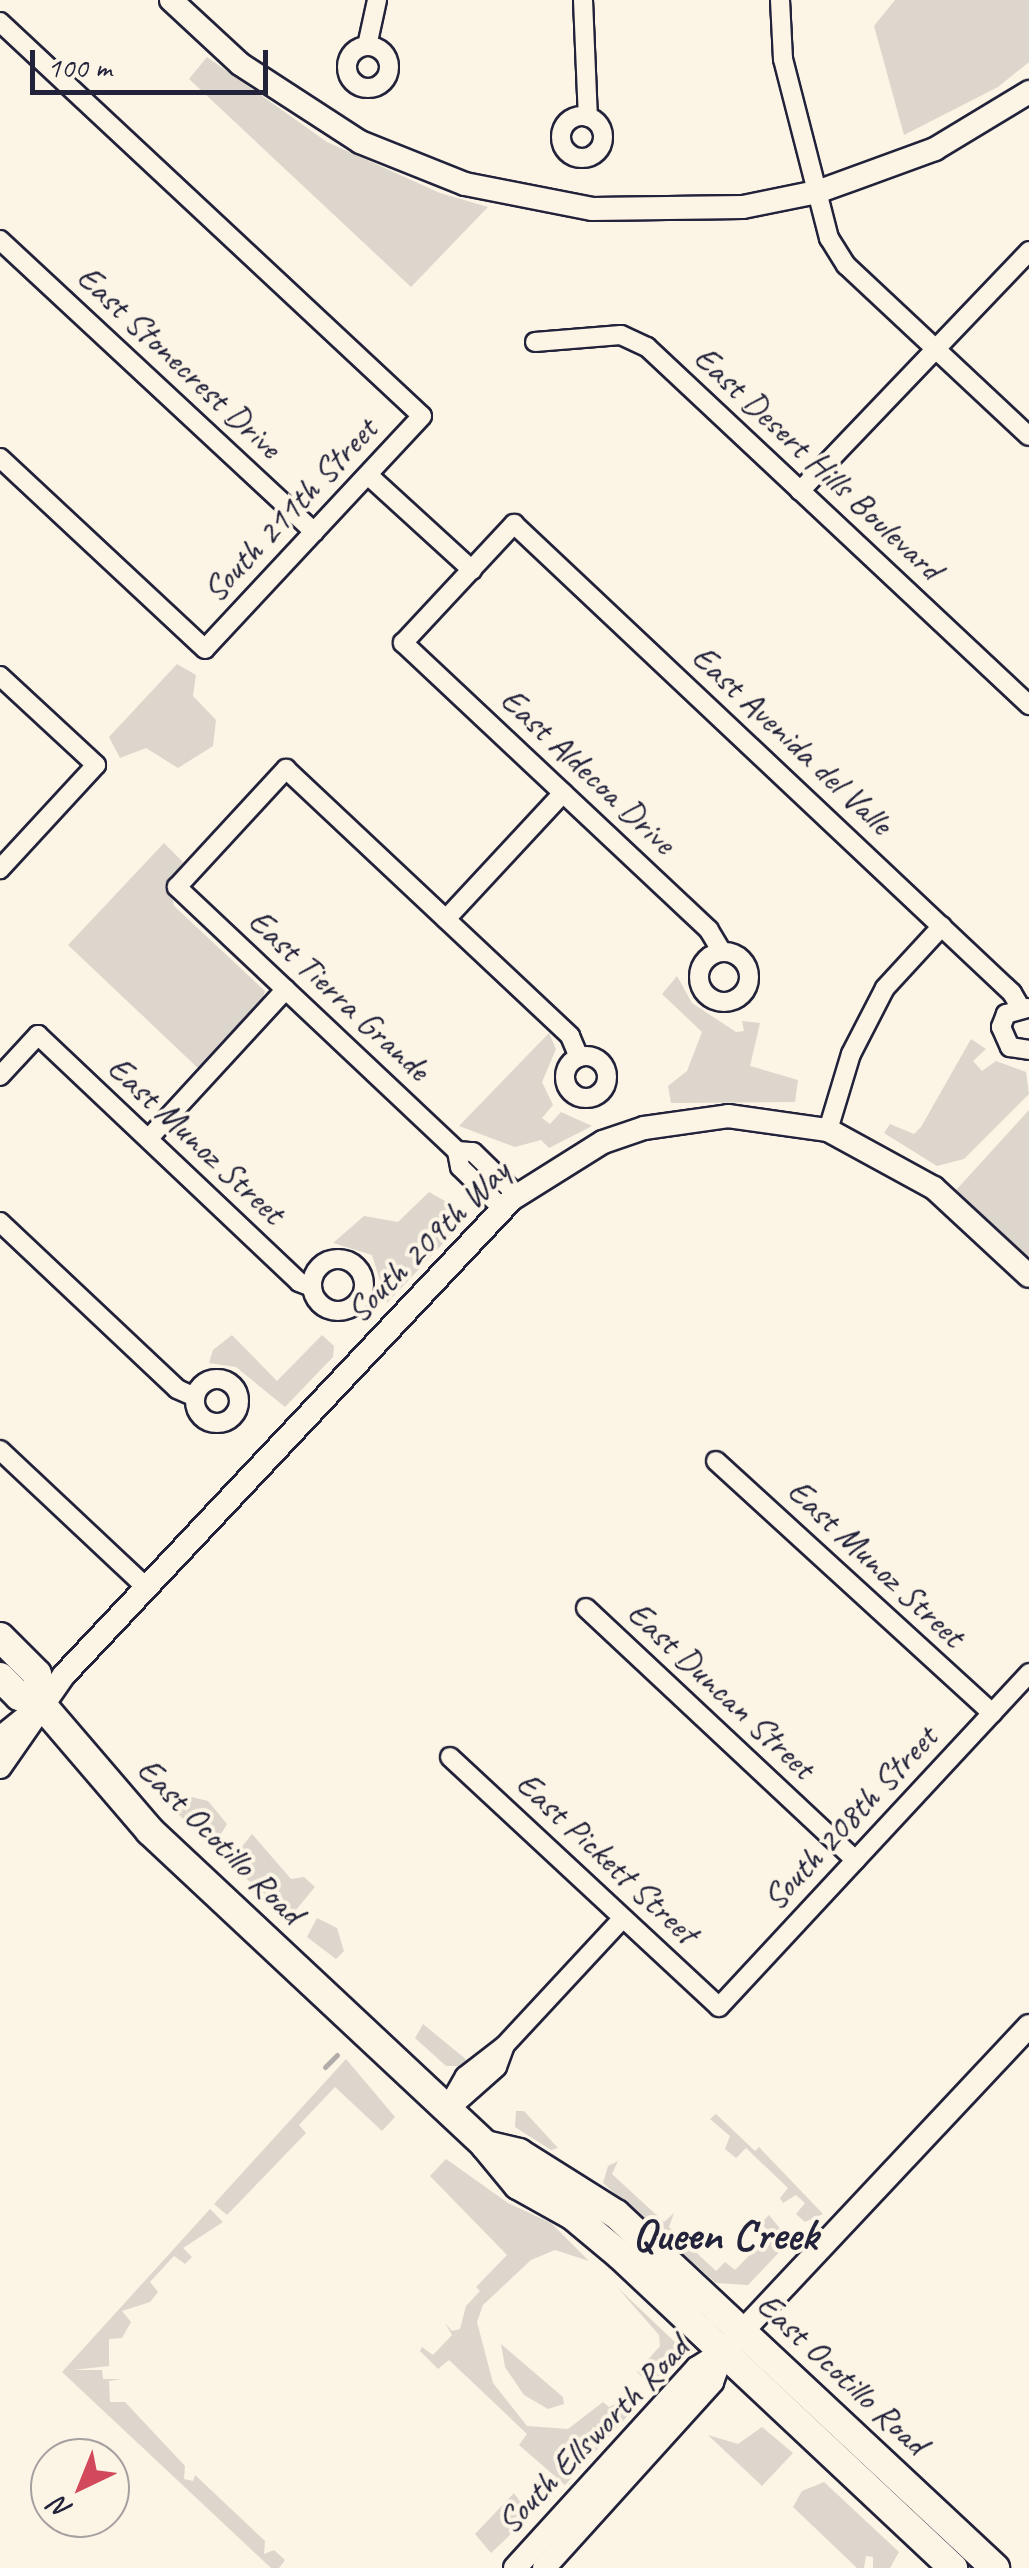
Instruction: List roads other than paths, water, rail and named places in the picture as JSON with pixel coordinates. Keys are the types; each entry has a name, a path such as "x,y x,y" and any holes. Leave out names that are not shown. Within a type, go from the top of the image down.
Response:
{"main road":[{"name":"East Ocotillo Road","path":"0,1637 37,1674 42,1706"},
{"name":"East Ocotillo Road","path":"0,1677 19,1696 42,1706 150,1831 445,2112 485,2145 519,2152 600,2201 953,2568"},
{"name":"East Ocotillo Road","path":"732,2341 995,2568"}],"street":[{"path":"171,0 240,64 310,114 465,184 592,209 662,212 743,207 817,192 935,149 1029,92"},
{"path":"367,46 377,0"},
{"path":"583,0 588,117"},
{"path":"780,0 783,59 829,238 846,265 1029,436"},
{"name":"South 211th Street","path":"0,22 422,416 204,649 0,458"},
{"name":"East Stonecrest Drive","path":"0,240 314,532"},
{"path":"800,491 1029,252"},
{"name":"East Desert Hills Boulevard","path":"535,342 621,336 647,347 1029,705"},
{"path":"368,475 472,570"},
{"name":"East Avenida del Valle","path":"472,570 514,524 942,926 1024,1008 1006,1014 1001,1035 1010,1047 1029,1050"},
{"name":"East Aldecoa Drive","path":"472,570 403,643 710,930 722,952"},
{"path":"0,676 96,766 0,869"},
{"name":"East Tierra Grande","path":"446,919 286,769 176,887 457,1151 472,1152 510,1202"},
{"path":"563,793 446,919 570,1036 579,1058"},
{"path":"942,926 885,988 851,1054 828,1130 934,1188 1029,1276"},
{"path":"149,1138 286,989"},
{"name":"East Munoz Street","path":"0,1076 38,1035 299,1282 312,1287"},
{"name":"South 209th Way","path":"42,1706 146,1587 510,1202 566,1160 644,1128 728,1116 828,1130"},
{"path":"0,1222 177,1389 195,1396"},
{"path":"0,1450 146,1587"},
{"name":"East Munoz Street","path":"716,1461 992,1713"},
{"name":"East Duncan Street","path":"586,1608 855,1860"},
{"name":"South 208th Street","path":"719,2008 1029,1673"},
{"path":"0,1738 42,1706"},
{"path":"0,1767 42,1706"},
{"name":"East Pickett Street","path":"450,1757 719,2008"},
{"path":"445,2112 497,2067 505,2045 623,1918"},
{"name":"South Ellsworth Road","path":"514,2568 697,2368 732,2341 1029,2026"},
{"name":"South Ellsworth Road","path":"544,2568 712,2382 732,2341"}],"waterway":[{"path":"325,2067 337,2055"}],"district":[{"name":"Queen Creek","path":"725,2235"}]}
